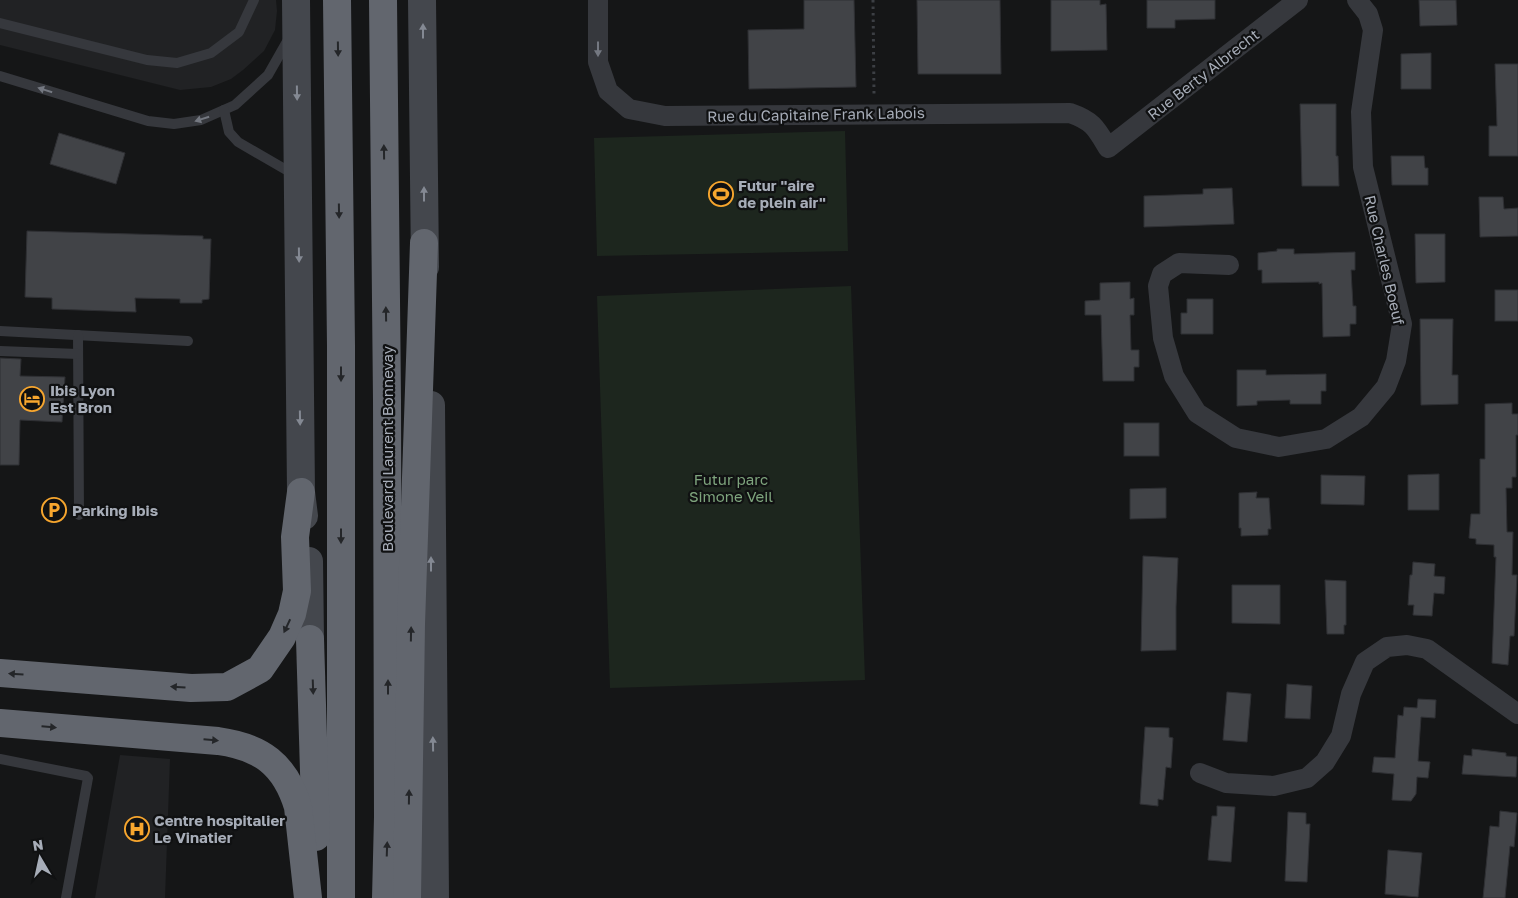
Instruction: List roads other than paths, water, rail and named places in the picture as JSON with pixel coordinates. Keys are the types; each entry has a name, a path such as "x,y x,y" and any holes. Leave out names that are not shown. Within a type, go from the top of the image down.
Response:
{"highway":[{"path":"337,0 341,346 341,898"},
{"name":"Boulevard Laurent Bonnevay","path":"382,0 387,459 388,817 386,898"},
{"path":"407,898 412,604 424,243"},
{"path":"0,673 181,687 227,687 260,669 282,637 292,614 297,591 295,537 301,492"},
{"path":"310,639 317,822 312,898"},
{"path":"0,723 218,741 238,744 257,751 287,779 294,792 298,807 308,898"}],"main road":[{"path":"422,0 424,243 431,414 435,898"},
{"path":"296,13 301,492 308,542 310,639"}],"street":[{"name":"Rue du Capitaine Frank Labois","path":"598,0 598,62 608,91 629,109 665,116 1070,113 1085,118 1097,128 1108,148"},
{"name":"Rue Berty Albrecht","path":"1108,148 1298,0"},
{"name":"Rue Charles Boeuf","path":"1229,265 1178,263 1162,274 1158,286 1163,338 1174,376 1197,412 1236,438 1278,447 1326,439 1361,417 1386,387 1396,361 1402,324 1363,167 1361,112 1373,30 1368,14 1357,0"},
{"path":"1200,773 1226,783 1274,786 1307,778 1325,762 1341,736 1351,694 1365,662 1387,647 1407,645 1427,649 1518,714"}],"lane":[{"path":"0,23 147,60 177,62 211,53 239,32 254,0"},
{"path":"0,76 148,121 174,124 200,120 235,105 268,74 296,13"},
{"path":"224,110 229,132 238,142 298,177"},
{"path":"0,331 188,341"},
{"path":"78,335 79,515"},
{"path":"0,351 78,354"},
{"path":"0,760 86,776 88,778 66,898"}],"place":[{"name":"Futur \"aire de plein air\"","path":"721,194"},
{"name":"Ibis Lyon Est Bron","path":"32,399"},
{"name":"Parking Ibis","path":"54,510"},
{"name":"Centre hospitalier Le Vinatier","path":"137,829"}],"park label":[{"name":"Futur parc Simone Veil","path":"731,488"}]}
